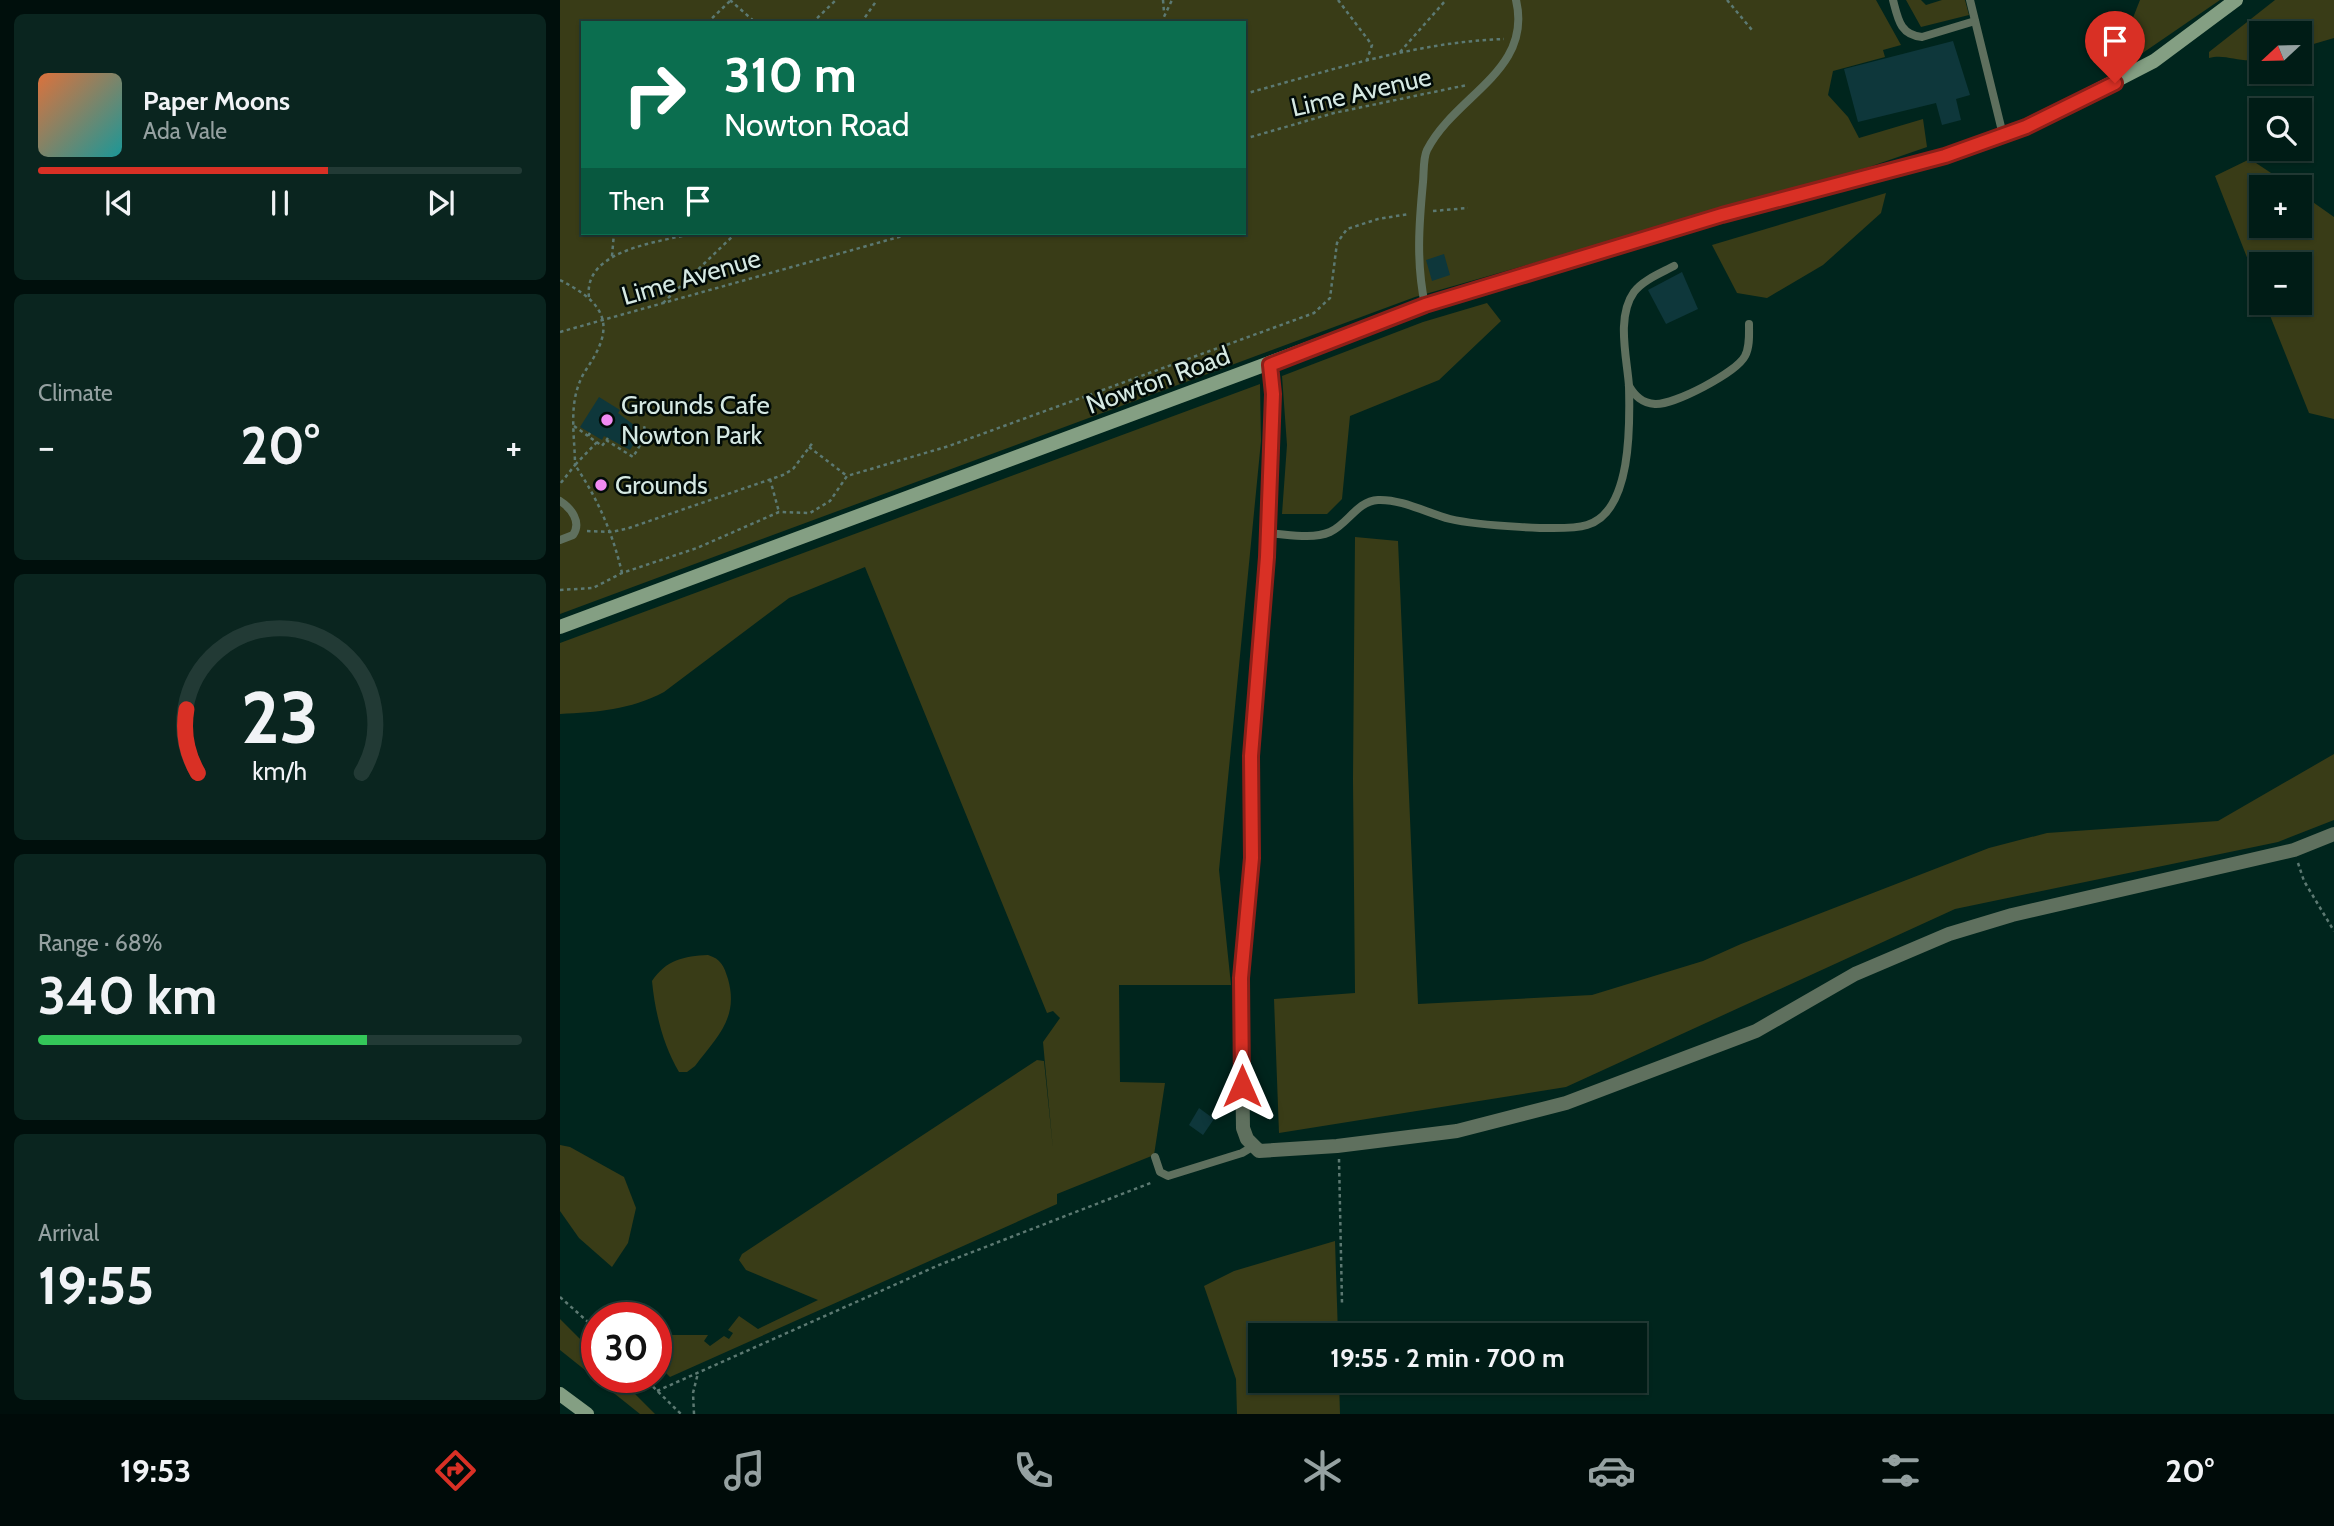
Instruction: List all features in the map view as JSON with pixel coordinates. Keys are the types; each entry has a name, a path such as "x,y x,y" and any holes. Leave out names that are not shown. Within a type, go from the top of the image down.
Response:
{"street":[{"name":"Nowton Road","path":"560,627 1270,365 1425,305 1722,215 1945,156 2003,135 2095,93 2154,61 2236,0"},
{"path":"1270,365 1273,394 1267,533 1251,756 1252,858 1241,978 1243,1128 1252,1147 1259,1151 1332,1147 1457,1132 1566,1103 1756,1031 1855,975 1949,934 2012,915 2294,850 2334,834"},
{"path":"560,1394 587,1414"}],"lane":[{"path":"1425,305 1419,275 1420,212 1426,152 1453,114 1509,59 1518,38 1516,0"},
{"path":"1893,0 1900,24 1913,36 1922,37 1975,21"},
{"path":"1970,0 2003,135"},
{"path":"1267,533 1312,536 1328,533 1339,527 1357,509 1377,500 1396,502 1452,519 1562,527 1590,525 1609,509 1620,490 1628,415 1629,386 1625,345 1629,303 1633,293 1643,283 1674,266"},
{"path":"1628,415 1633,409 1671,402 1731,370 1745,357 1749,324"},
{"path":"1629,386 1634,395 1650,404"},
{"path":"560,501 573,513 576,531 560,540"},
{"path":"1155,1157 1160,1172 1168,1176 1242,1153 1252,1147"}],"path":[{"path":"710,21 731,0 754,21"},
{"path":"814,21 836,0"},
{"path":"862,21 877,0"},
{"path":"1163,0 1164,12"},
{"path":"1162,21 1172,0"},
{"path":"1338,0 1373,45 1367,60"},
{"path":"1400,52 1446,0"},
{"path":"1727,0 1752,30"},
{"path":"1246,93 1400,52 1475,40 1518,38"},
{"name":"Lime Avenue","path":"1246,138 1335,113 1487,81"},
{"path":"560,590 593,588 622,573 650,566 779,512 787,510 810,513 830,501 847,476 949,446 1314,313 1330,298 1337,243 1347,229 1378,219 1468,208"},
{"path":"612,256 614,235"},
{"path":"589,297 590,280 599,265 612,256 688,235"},
{"path":"662,304 734,235"},
{"name":"Lime Avenue","path":"560,332 906,235"},
{"path":"560,280 589,297 603,320 604,336 579,383 574,426 575,465 592,489 612,532 622,573"},
{"path":"574,426 589,434 602,446 607,439 633,457 646,435 644,426"},
{"path":"560,484 597,442"},
{"path":"576,531 612,532 770,479 793,469 814,442"},
{"path":"809,447 847,476"},
{"path":"770,479 779,512"},
{"path":"2294,850 2304,881 2334,931"},
{"path":"1332,1147 1339,1156 1342,1303"},
{"path":"672,1384 985,1245 1168,1176"},
{"path":"560,1297 581,1316"},
{"path":"694,1414 693,1393 698,1373"},
{"path":"659,1393 681,1414"}],"green space":[{"path":"560,0 1876,0 1901,45 1883,50 1885,57 1833,71 1828,95 1848,117 1859,138 1923,119 1927,147 1869,167 1415,297 560,614"},
{"path":"1906,0 1921,0 1926,5 1942,0 1965,0 1969,15 1921,27"},
{"path":"2140,0 2220,0 2131,61 2125,38"},
{"path":"2275,0 2334,0 2334,38 2312,44 2312,21 2249,21 2249,60 2209,58 2209,52"},
{"path":"2249,159 2274,175 2249,175 2249,238 2312,238 2312,201 2334,217 2334,419 2309,413 2270,315 2312,315 2312,252 2249,252 2249,262 2215,176"},
{"path":"1886,193 1881,213 1823,265 1767,298 1737,293 1712,245"},
{"path":"1487,303 1501,321 1439,380 1350,416 1342,499 1327,514 1282,514 1287,445 1282,376 1423,322"},
{"path":"1260,384 1261,441 1219,870 1231,985 1119,985 1120,1082 1165,1083 1154,1155 1057,1194 1057,1204 672,1376 672,1335 708,1335 704,1341 710,1346 724,1336 729,1339 733,1333 728,1330 739,1316 758,1329 818,1300 746,1270 739,1260 742,1254 1037,1060 1044,1061 1053,1149 1043,1042 1060,1018 1053,1011 1047,1013 865,567 789,598 664,692 639,703 600,711 560,714 560,643"},
{"path":"1355,537 1398,541 1418,1004 1592,995 1703,961 1989,848 2047,833 2218,821 2334,754 2334,820 2278,842 1955,909 1566,1087 1279,1133 1274,999 1355,993"},
{"path":"708,955 719,961 727,974 731,1005 724,1026 695,1066 687,1072 679,1072 668,1051 661,1028 652,981 663,968 676,960"},
{"path":"560,1145 570,1147 624,1177 636,1208 628,1243 612,1267 579,1238 560,1211"},
{"path":"1335,1241 1338,1323 1248,1323 1248,1393 1339,1393 1340,1414 1237,1414 1236,1379 1204,1286 1234,1271"},
{"path":"560,1319 581,1340 581,1367 560,1350"},
{"path":"614,1393 634,1393 655,1414 640,1414"}],"building":[{"path":"1953,41 1970,95 1956,99 1961,120 1942,125 1936,103 1858,122 1844,69"},
{"path":"1444,254 1450,275 1432,281 1426,260"},
{"path":"1682,272 1698,309 1666,324 1648,290"},
{"name":"Grounds Cafe Nowton Park","path":"599,397 620,410 618,413 642,431 630,450 604,436 602,440 580,427"},
{"path":"1199,1108 1214,1119 1203,1135 1189,1125"}],"place":[{"name":"Grounds Cafe Nowton Park","path":"607,420"},
{"name":"Grounds","path":"601,485"}],"route":[{"path":"1242,1086 1241,978 1252,858 1251,756 1267,557 1273,394 1270,365 1425,305 1722,215 1945,156 2026,127 2115,83"}]}
